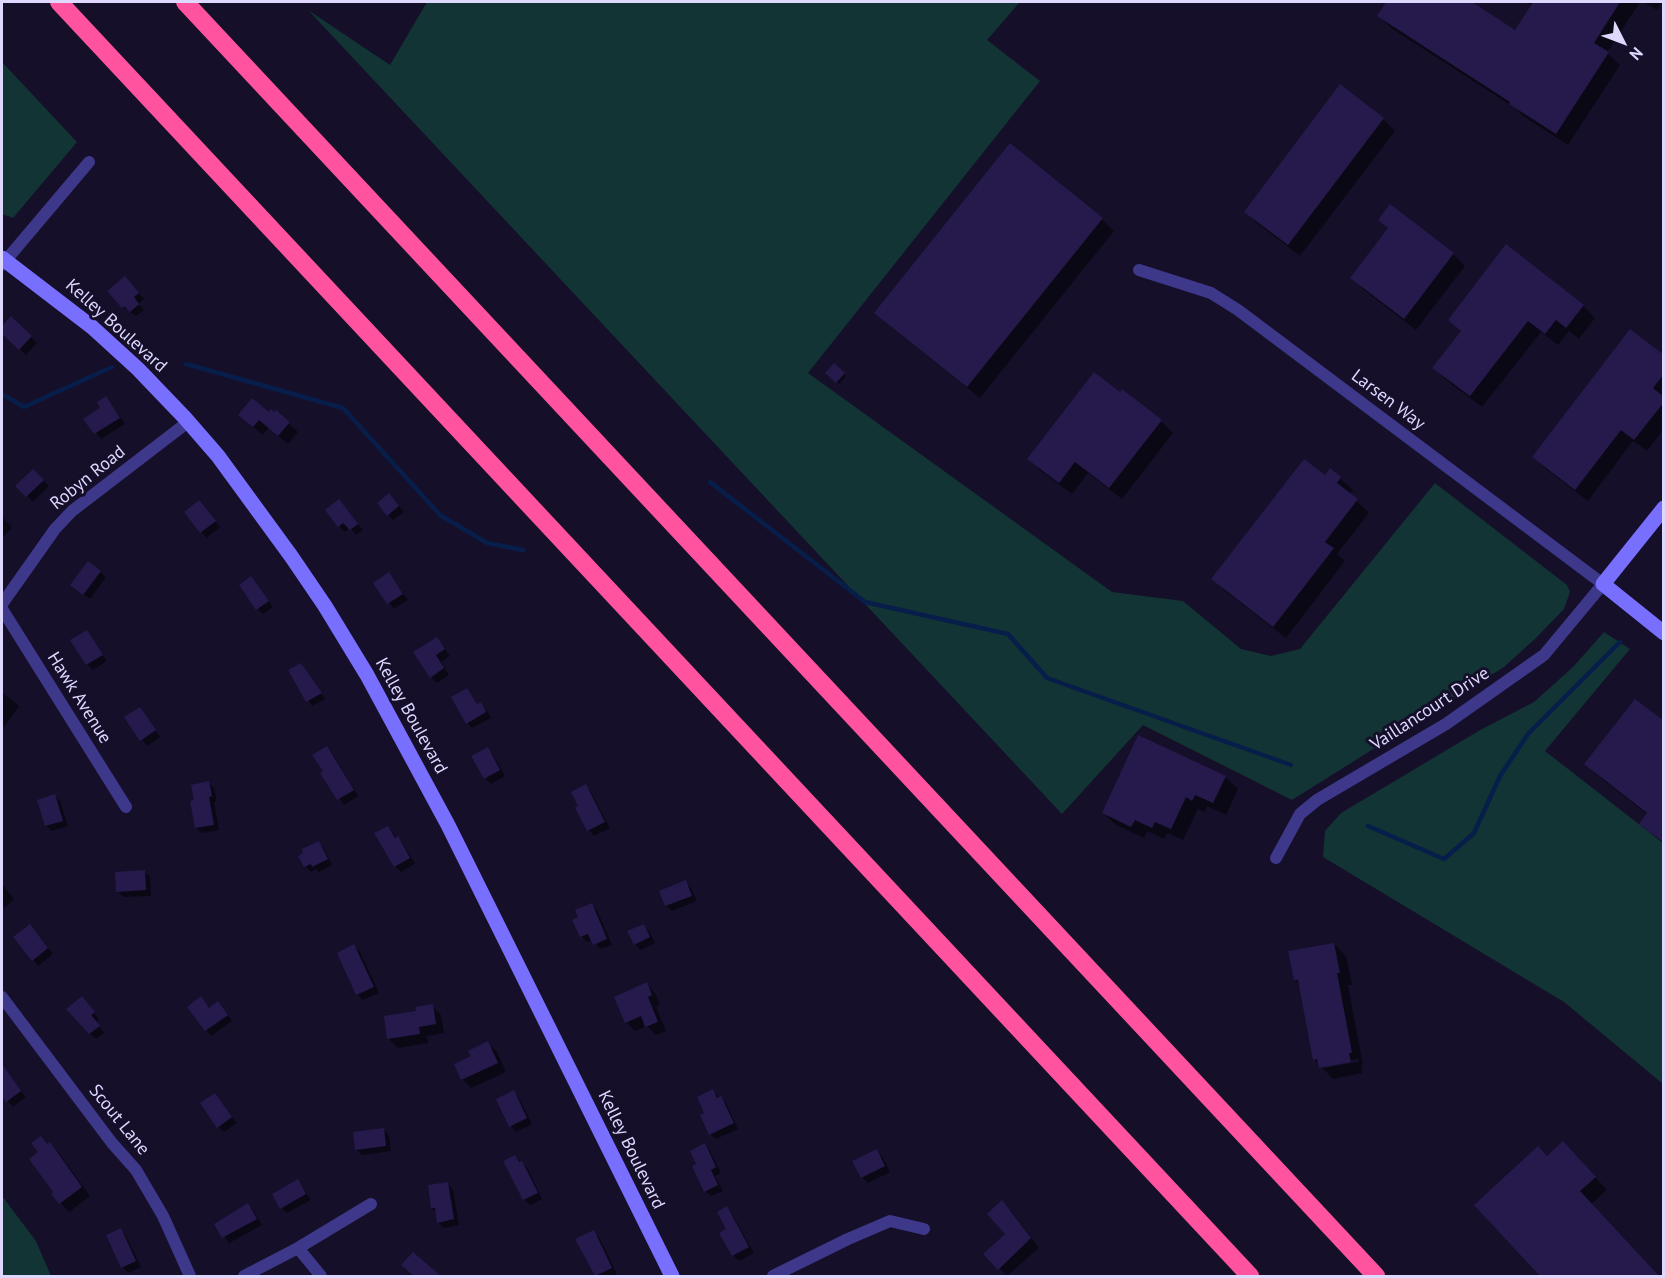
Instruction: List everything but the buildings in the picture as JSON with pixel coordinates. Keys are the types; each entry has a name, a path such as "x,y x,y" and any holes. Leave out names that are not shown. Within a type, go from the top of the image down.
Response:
{"highway":[{"path":"59,2 1250,1276"},
{"path":"185,2 1376,1276"}],"main road":[{"name":"Kelley Boulevard","path":"3,261 92,327 138,369 188,422 218,456 325,606 367,675 448,825 672,1276"},
{"path":"1664,508 1603,584 1664,633"}],"street":[{"path":"3,261 89,162"},
{"name":"Larsen Way","path":"1139,270 1211,293 1238,310 1603,584"},
{"name":"Robyn Road","path":"2,604 55,529 72,511 188,422"},
{"name":"Vaillancourt Drive","path":"1276,858 1300,814 1317,800 1446,724 1544,655 1603,584"},
{"name":"Hawk Avenue","path":"2,609 126,807"},
{"name":"Scout Lane","path":"2,997 112,1143 136,1170 163,1216 190,1276"},
{"path":"244,1276 298,1248 371,1204"},
{"path":"773,1276 890,1221 924,1229"},
{"path":"298,1248 321,1276"}],"green space":[{"path":"427,2 1020,2 987,40 1040,81 808,373 1112,592 1183,601 1241,649 1271,656 1300,649 1435,483 1567,585 1570,592 1564,609 1504,667 1292,800 1143,725 1062,814 308,10 390,65"},
{"path":"2,62 77,142 13,218 2,214"},
{"path":"1604,632 1630,649 1545,751 1663,843 1663,1084 1564,1002 1323,857 1325,831 1341,813 1482,729 1534,702 1573,667"},
{"path":"2,1196 36,1241 51,1276 2,1276"}],"waterway":[{"path":"186,364 343,408 440,515 487,543 523,550"},
{"path":"2,394 24,407 112,367"},
{"path":"710,482 865,602 1008,634 1047,678 1291,765"},
{"path":"1368,826 1444,859 1474,833 1500,776 1528,734 1620,642"}]}
